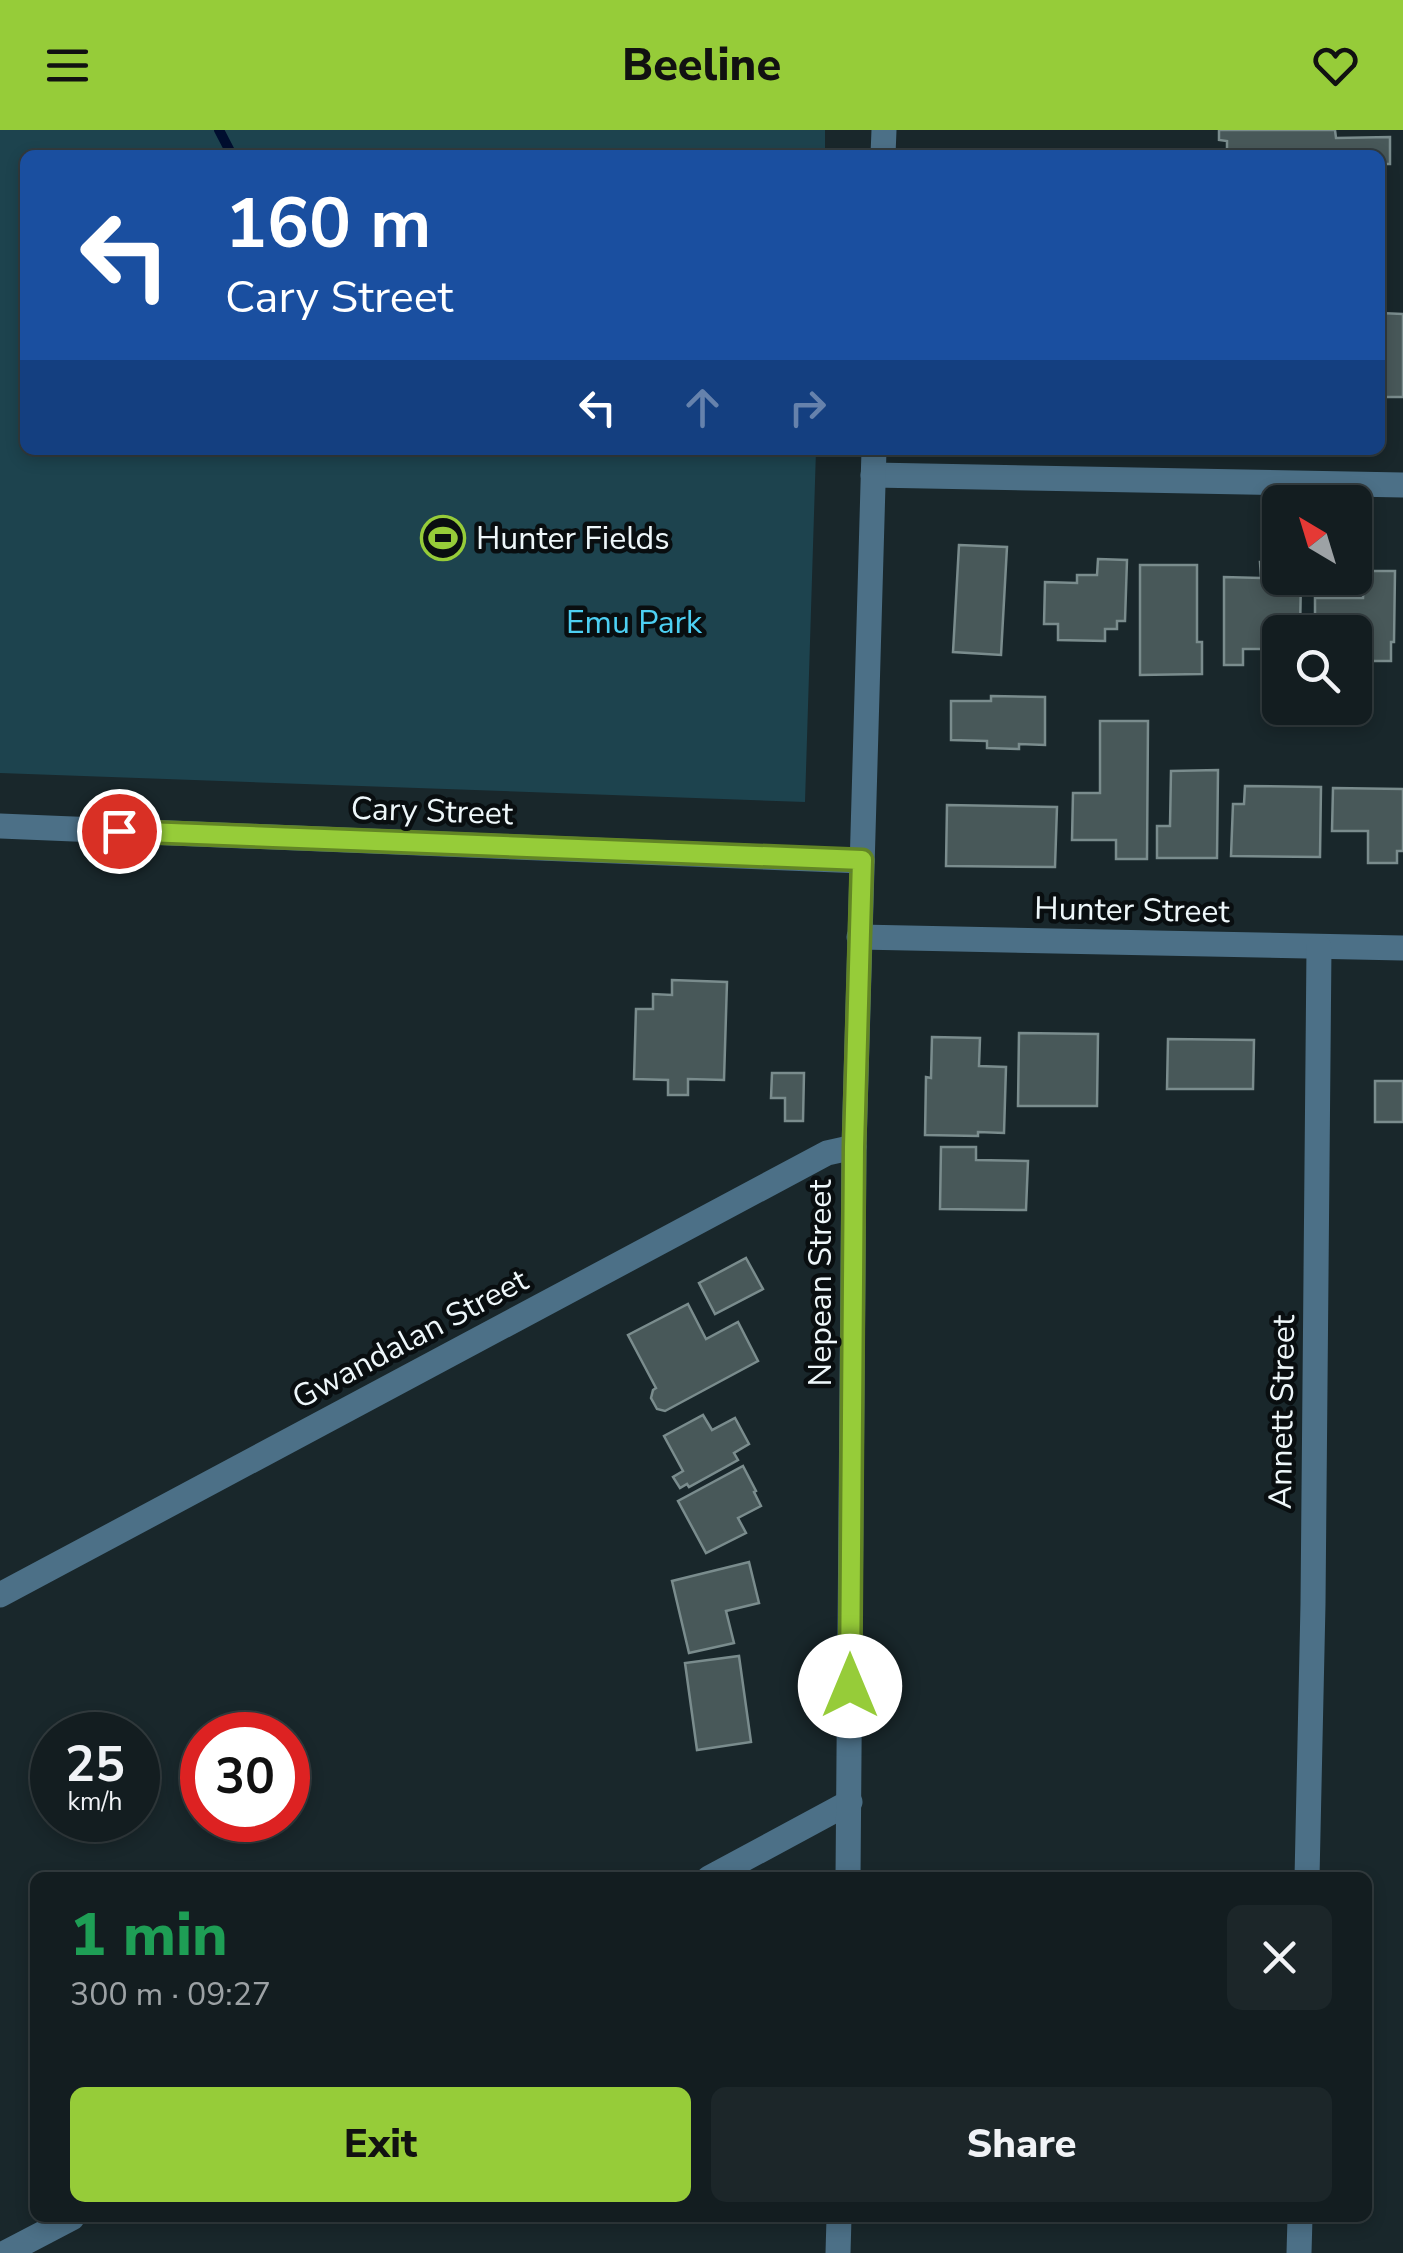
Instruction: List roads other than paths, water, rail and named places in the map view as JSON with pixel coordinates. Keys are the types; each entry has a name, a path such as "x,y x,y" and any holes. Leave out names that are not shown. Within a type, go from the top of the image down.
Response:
{"street":[{"path":"873,462 1403,485"},
{"name":"Nepean Street","path":"848,1872 854,1147 873,462"},
{"name":"Cary Street","path":"0,826 862,860"},
{"name":"Hunter Street","path":"860,937 1403,948"},
{"name":"Annett Street","path":"1307,1872 1319,947"},
{"name":"Gwandalan Street","path":"0,1595 827,1153 854,1147"},
{"path":"720,1872 850,1802"},
{"path":"6,2253 64,2222"},
{"path":"838,2253 839,2222"},
{"path":"1299,2253 1300,2222"}],"waterway":[{"path":"219,130 229,150"}],"place":[{"name":"Hunter Fields","path":"443,538"}],"park label":[{"name":"Emu Park","path":"634,622"}]}
